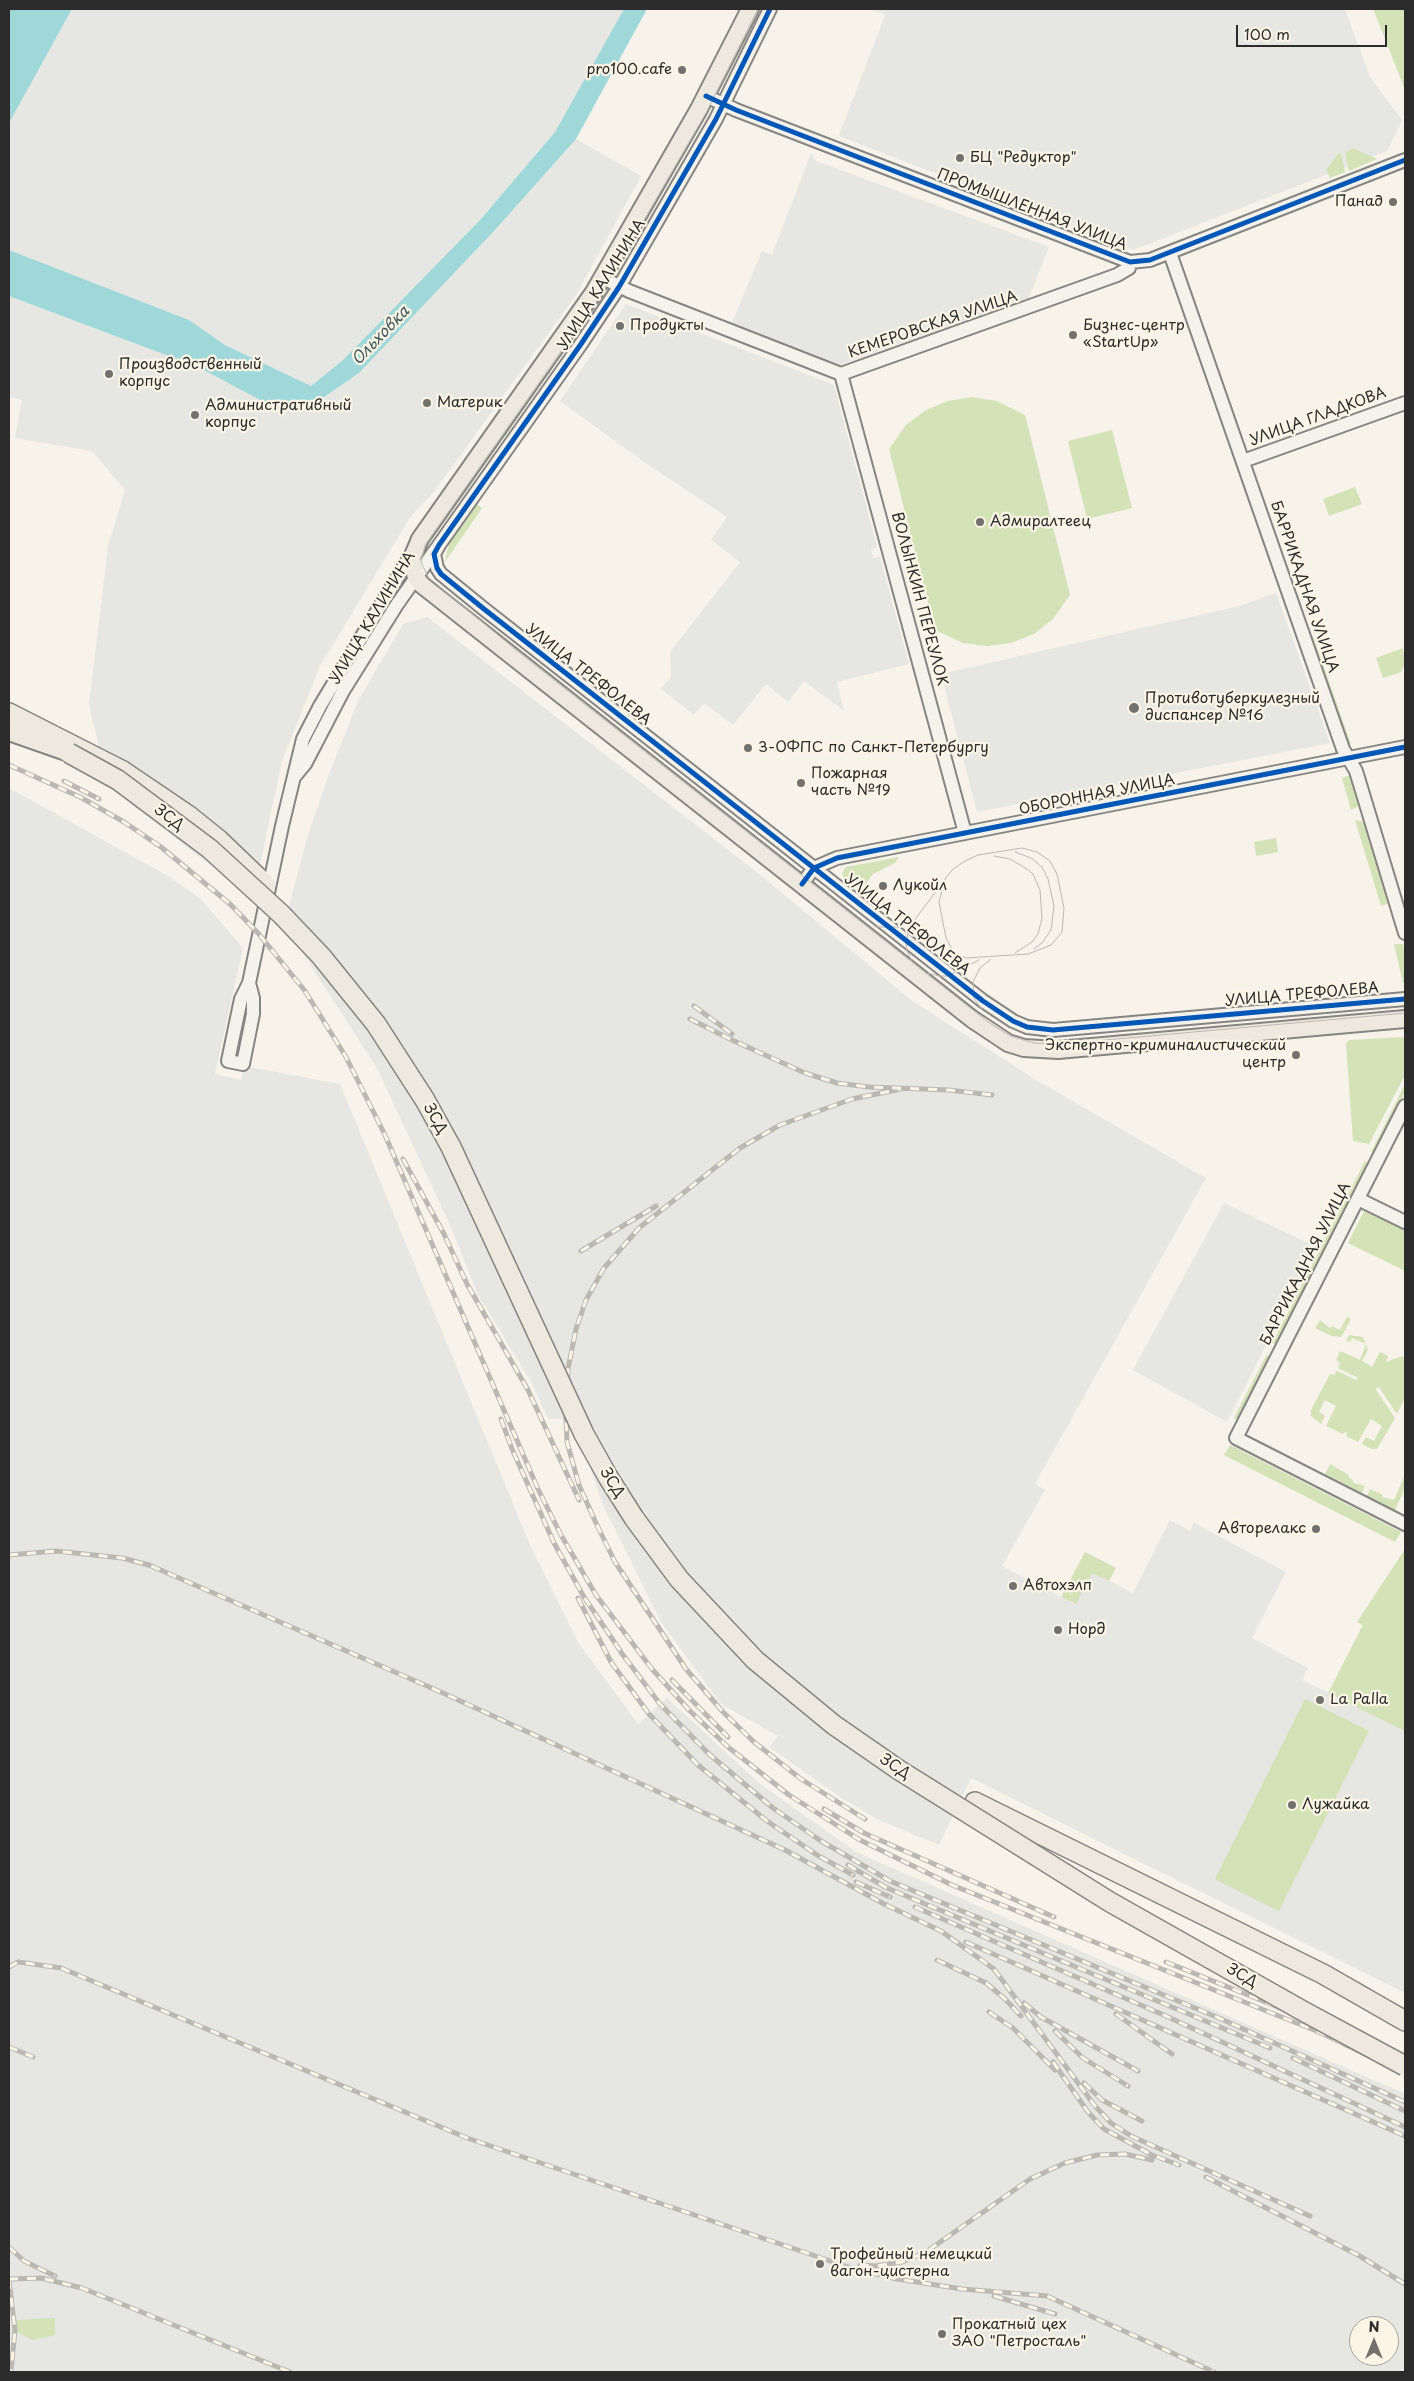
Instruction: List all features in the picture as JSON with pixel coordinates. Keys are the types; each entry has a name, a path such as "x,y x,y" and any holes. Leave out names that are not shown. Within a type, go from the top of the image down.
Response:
{"highway":[{"name":"ЗСД","path":"9,712 123,770 188,815 225,845 298,916 361,989 384,1018 429,1087 461,1143 593,1428 618,1471 671,1548 710,1596 760,1647 840,1715 905,1760 975,1802 1323,1974 1405,2021"},
{"name":"ЗСД","path":"9,726 70,753 118,780 210,849 281,914 354,996 376,1024 426,1100 451,1147 572,1410 608,1478 634,1518 680,1578 755,1660 834,1725 899,1770 1110,1902 1405,2066"}],"main road":[{"name":"УЛИЦА КАЛИНИНА","path":"414,549 603,278 706,96 750,9"},
{"path":"414,549 425,564"},
{"name":"УЛИЦА ТРЕФОЛЕВА","path":"425,564 422,585 972,1019 1008,1043 1040,1050 1078,1049 1405,1019"},
{"path":"9,732 70,753"}],"street":[{"name":"УЛИЦА КАЛИНИНА","path":"296,776 305,764 343,691 425,564 581,344 619,287 723,105 770,9"},
{"name":"ПРОМЫШЛЕННАЯ УЛИЦА","path":"706,96 723,105 1130,262 1150,260 1170,253 1405,162"},
{"name":"БАРРИКАДНАЯ УЛИЦА","path":"1170,253 1340,740 1356,771 1402,908 1405,933"},
{"name":"КЕМЕРОВСКАЯ УЛИЦА","path":"603,278 619,287 841,374 1117,276 1129,268 1130,262"},
{"name":"ВОЛЫНКИН ПЕРЕУЛОК","path":"841,374 965,833"},
{"name":"УЛИЦА ГЛАДКОВА","path":"1243,461 1405,402"},
{"name":"УЛИЦА КАЛИНИНА","path":"249,983 253,998 253,1014 243,1064 228,1061 241,998 249,983 282,826 296,776 297,760 311,722 414,549"},
{"name":"УЛИЦА ТРЕФОЛЕВА","path":"425,564 441,574 997,1012 1027,1027 1040,1030 1062,1029 1405,999"},
{"path":"398,576 425,564"},
{"name":"ОБОРОННАЯ УЛИЦА","path":"802,884 814,868 837,858 1405,747"},
{"name":"БАРРИКАДНАЯ УЛИЦА","path":"1405,1106 1236,1438 1405,1524"},
{"path":"1358,1199 1405,1222"}],"shaded area":[{"path":"72,9 624,9 555,132 481,219 343,360 311,386 225,345 189,320 9,250 9,123"},
{"path":"871,9 1345,9 1370,77 1402,120 1387,151 1133,250 839,136 885,15"},
{"path":"576,139 641,176 576,295 434,492 411,516 320,666 282,761 253,898 109,787 89,705 108,546 125,490 92,451 15,438 22,400 9,397 9,296 198,367 277,409 359,373 495,230"},
{"path":"811,153 816,161 1049,247 1028,300 839,365 731,325 762,251 772,255"},
{"path":"626,304 834,385 877,547 871,549 873,558 880,557 909,664 837,682 844,711 804,681 788,702 766,684 733,725 704,703 694,715 661,689 671,676 670,652 740,562 711,540 727,517 644,462 560,401"},
{"name":"Противотуберкулезный диспансер №16","path":"1276,593 1330,743 977,812 941,674 1239,606"},
{"path":"427,617 758,873 911,1000 1036,1080 1206,1178 1035,1484 1045,1490 1002,1566 1075,1604 1092,1572 1133,1593 1170,1520 1190,1531 1194,1523 1286,1572 1252,1638 1308,1668 1302,1680 1405,1730 1405,1993 971,1778 939,1845 877,1819 843,1799 769,1747 778,1736 721,1704 661,1622 604,1507 591,1471 578,1418 548,1419 532,1383 478,1295 450,1225 377,1068 284,924 308,835 329,774 358,701 403,624"},
{"path":"9,788 168,876 200,898 243,948 215,1074 241,1080 244,1066 340,1084 530,1545 579,1644 638,1724 667,1698 759,1783 856,1852 1405,2094 1405,2372 9,2372"},
{"path":"1224,1203 1316,1247 1227,1422 1133,1370"}],"green space":[{"path":"1373,9 1405,9 1405,90 1380,26"},
{"path":"1353,148 1377,159 1349,171 1345,153"},
{"path":"1341,153 1345,172 1330,178 1326,170 1338,154"},
{"name":"Адмиралтеец","path":"972,397 997,401 1025,415 1070,595 1053,619 1034,634 1011,643 987,646 963,643 935,630 889,449 906,425 926,410 948,401"},
{"path":"1112,430 1132,508 1087,519 1068,441"},
{"path":"1355,487 1362,504 1329,516 1323,499"},
{"path":"477,504 482,508 445,562 449,543"},
{"path":"1313,636 1351,744 1348,745 1310,637"},
{"path":"1403,648 1405,663 1401,672 1383,678 1376,658"},
{"path":"1350,775 1361,805 1351,810 1342,778"},
{"path":"1355,820 1366,822 1390,903 1381,906"},
{"path":"1276,838 1278,852 1256,856 1254,842"},
{"path":"899,857 895,863 873,874 866,883 865,893 843,877 842,873 846,867"},
{"path":"1394,944 1403,944 1405,952 1405,983 1403,983"},
{"path":"1405,1037 1405,1075 1369,1144 1353,1141 1346,1044 1349,1040"},
{"path":"1405,1084 1405,1092 1374,1154 1371,1152"},
{"path":"1365,1161 1369,1163 1278,1343 1272,1344"},
{"path":"1365,1209 1405,1229 1405,1271 1348,1243"},
{"path":"1347,1317 1351,1319 1341,1337 1332,1336 1315,1328 1320,1320 1330,1328 1332,1326 1340,1330"},
{"path":"1349,1335 1363,1337 1366,1344 1352,1338 1350,1342 1346,1341"},
{"path":"1366,1344 1368,1350 1362,1361 1372,1367 1380,1352 1388,1356 1386,1362 1402,1356 1405,1358 1405,1398 1397,1414 1378,1386 1376,1390 1395,1418 1377,1449 1372,1449 1362,1444 1366,1437 1374,1441 1382,1426 1371,1419 1358,1442 1346,1436 1347,1433 1345,1432 1343,1434 1326,1426 1336,1406 1325,1400 1319,1412 1325,1416 1321,1424 1311,1416 1311,1410 1330,1374 1334,1375 1337,1371 1356,1380 1358,1378 1338,1368 1340,1363 1336,1360 1340,1351 1360,1360"},
{"path":"1267,1354 1269,1359 1238,1420 1234,1418"},
{"path":"1230,1445 1401,1532 1395,1542 1224,1455"},
{"path":"1330,1464 1349,1475 1348,1477 1353,1480 1353,1483 1365,1486 1362,1493 1325,1474"},
{"path":"1404,1477 1405,1488 1395,1510 1367,1496 1370,1489 1382,1494 1382,1497 1394,1500"},
{"path":"1405,1549 1405,1731 1328,1693 1363,1625 1357,1622"},
{"path":"1085,1552 1116,1568 1109,1581 1092,1573 1076,1604 1061,1597"},
{"name":"Лужайка","path":"1305,1699 1369,1731 1279,1911 1215,1879"},
{"path":"55,2318 55,2335 33,2340 17,2332 16,2320"}],"water":[{"path":"9,9 72,9 9,123"},
{"name":"Ольховка","path":"624,9 647,9 576,139 495,230 359,373 311,406 277,409 198,367 9,296 9,250 189,320 225,345 311,386 343,360 481,219 555,132"}],"tram line":[{"path":"758,9 706,113 600,296 425,545 421,562 428,577 516,650 988,1022 1010,1036 1034,1043 1060,1044 1405,1013"},
{"path":"912,961 907,951 906,941 910,927 952,870 978,855 1022,848 1037,852 1050,861 1057,874 1064,908 1062,932 1051,945 1028,954 966,958 953,951 946,938 939,902 945,880"},
{"path":"1015,852 1031,858 1042,867 1048,879 1054,906 1051,930 1042,943 1034,949"},
{"path":"994,856 1010,859 1027,869 1033,874 1040,890 1042,918 1038,934 1032,942 1015,953"},
{"path":"876,927 901,927 913,920"},
{"path":"983,1011 974,998 973,982 980,968 991,959"},
{"path":"928,973 947,976 979,960"}],"railway":[{"path":"9,765 80,797 124,822 161,847 230,904 258,933 305,991 346,1057 385,1135 538,1489 561,1535 596,1595 652,1669 689,1710 728,1747 789,1795 860,1840 952,1885 1319,2032 1405,2073"},
{"path":"64,781 99,799"},
{"path":"694,1006 732,1034"},
{"path":"690,1019 805,1073 837,1083 869,1087 949,1090 992,1095"},
{"path":"865,1819 801,1779 754,1742 723,1712 686,1669 615,1562 579,1485 567,1442 568,1369 576,1329 586,1300 604,1268 639,1228 740,1148 780,1125 852,1099 901,1089"},
{"path":"403,1159 444,1234 467,1284 528,1390 579,1500"},
{"path":"581,1251 656,1206"},
{"path":"501,1419 512,1449 554,1543 584,1597 623,1655 660,1704 710,1755 773,1808 821,1841 890,1881 1219,2018 1405,2102"},
{"path":"9,1555 56,1551 122,1558 149,1565 443,1693 785,1850 884,1904 941,1931 994,1969 1095,2106 1111,2123 1131,2136 1310,2216"},
{"path":"578,1598 611,1662 649,1714 698,1765 767,1821 817,1855 853,1875"},
{"path":"672,1680 728,1737"},
{"path":"824,1809 864,1833 1054,1917"},
{"path":"848,1865 885,1887 1270,2048"},
{"path":"856,1882 890,1897"},
{"path":"915,1907 1166,2016 1405,2127"},
{"path":"966,1942 1405,2136"},
{"path":"937,1960 986,1983 1021,2016"},
{"path":"9,1967 18,1962 61,1968 467,2138 854,2269 897,2279 962,2289 1047,2296 1214,2372"},
{"path":"1166,1962 1320,2024 1405,2063"},
{"path":"1024,2003 1041,2017 1138,2071"},
{"path":"989,2012 1013,2028 1055,2070"},
{"path":"1116,2014 1172,2054"},
{"path":"1055,2031 1083,2058 1128,2086"},
{"path":"9,2047 33,2057"},
{"path":"1293,2058 1405,2111"},
{"path":"1053,2062 1088,2112 1104,2129 1152,2155 1179,2165"},
{"path":"1084,2083 1102,2100 1142,2121"},
{"path":"860,2265 876,2266 902,2262 926,2252 1030,2179 1065,2163 1097,2155 1125,2154 1152,2160"},
{"path":"1206,2177 1358,2255 1405,2284"},
{"path":"9,2247 24,2261 55,2276"},
{"path":"9,2279 41,2278 82,2288 290,2372"},
{"path":"9,2280 15,2330 11,2372"},
{"path":"994,2296 1055,2314"}],"cycle path":[{"path":"770,9 716,119 619,287 439,545 434,554 437,568 441,574 484,609 983,1001 1013,1021 1027,1027 1053,1030 1405,999"},
{"path":"706,96 736,110 1130,262 1150,260 1405,160"},
{"path":"802,884 814,868 837,858 1405,747"}],"place":[{"name":"pro100.cafe","path":"682,70"},
{"name":"БЦ \"Редуктор\"","path":"960,158"},
{"name":"Панад","path":"1393,202"},
{"name":"Продукты","path":"620,326"},
{"name":"Бизнес-центр «StartUp»","path":"1073,335"},
{"name":"Производственный корпус","path":"109,374"},
{"name":"Материк","path":"427,403"},
{"name":"Административный корпус","path":"195,415"},
{"name":"Адмиралтеец","path":"980,522"},
{"name":"Противотуберкулезный диспансер №16","path":"1134,708"},
{"name":"3-ОФПС по Санкт-Петербургу","path":"748,748"},
{"name":"Пожарная часть №19","path":"801,783"},
{"name":"Лукойл","path":"883,886"},
{"name":"Экспертно-криминалистический центр","path":"1296,1055"},
{"name":"Авторелакс","path":"1316,1529"},
{"name":"Автохэлп","path":"1013,1586"},
{"name":"Норд","path":"1058,1630"},
{"name":"La Palla","path":"1320,1700"},
{"name":"Лужайка","path":"1292,1805"},
{"name":"Трофейный немецкий вагон-цистерна","path":"820,2264"},
{"name":"Прокатный цех ЗАО \"Петросталь\"","path":"942,2334"}]}
